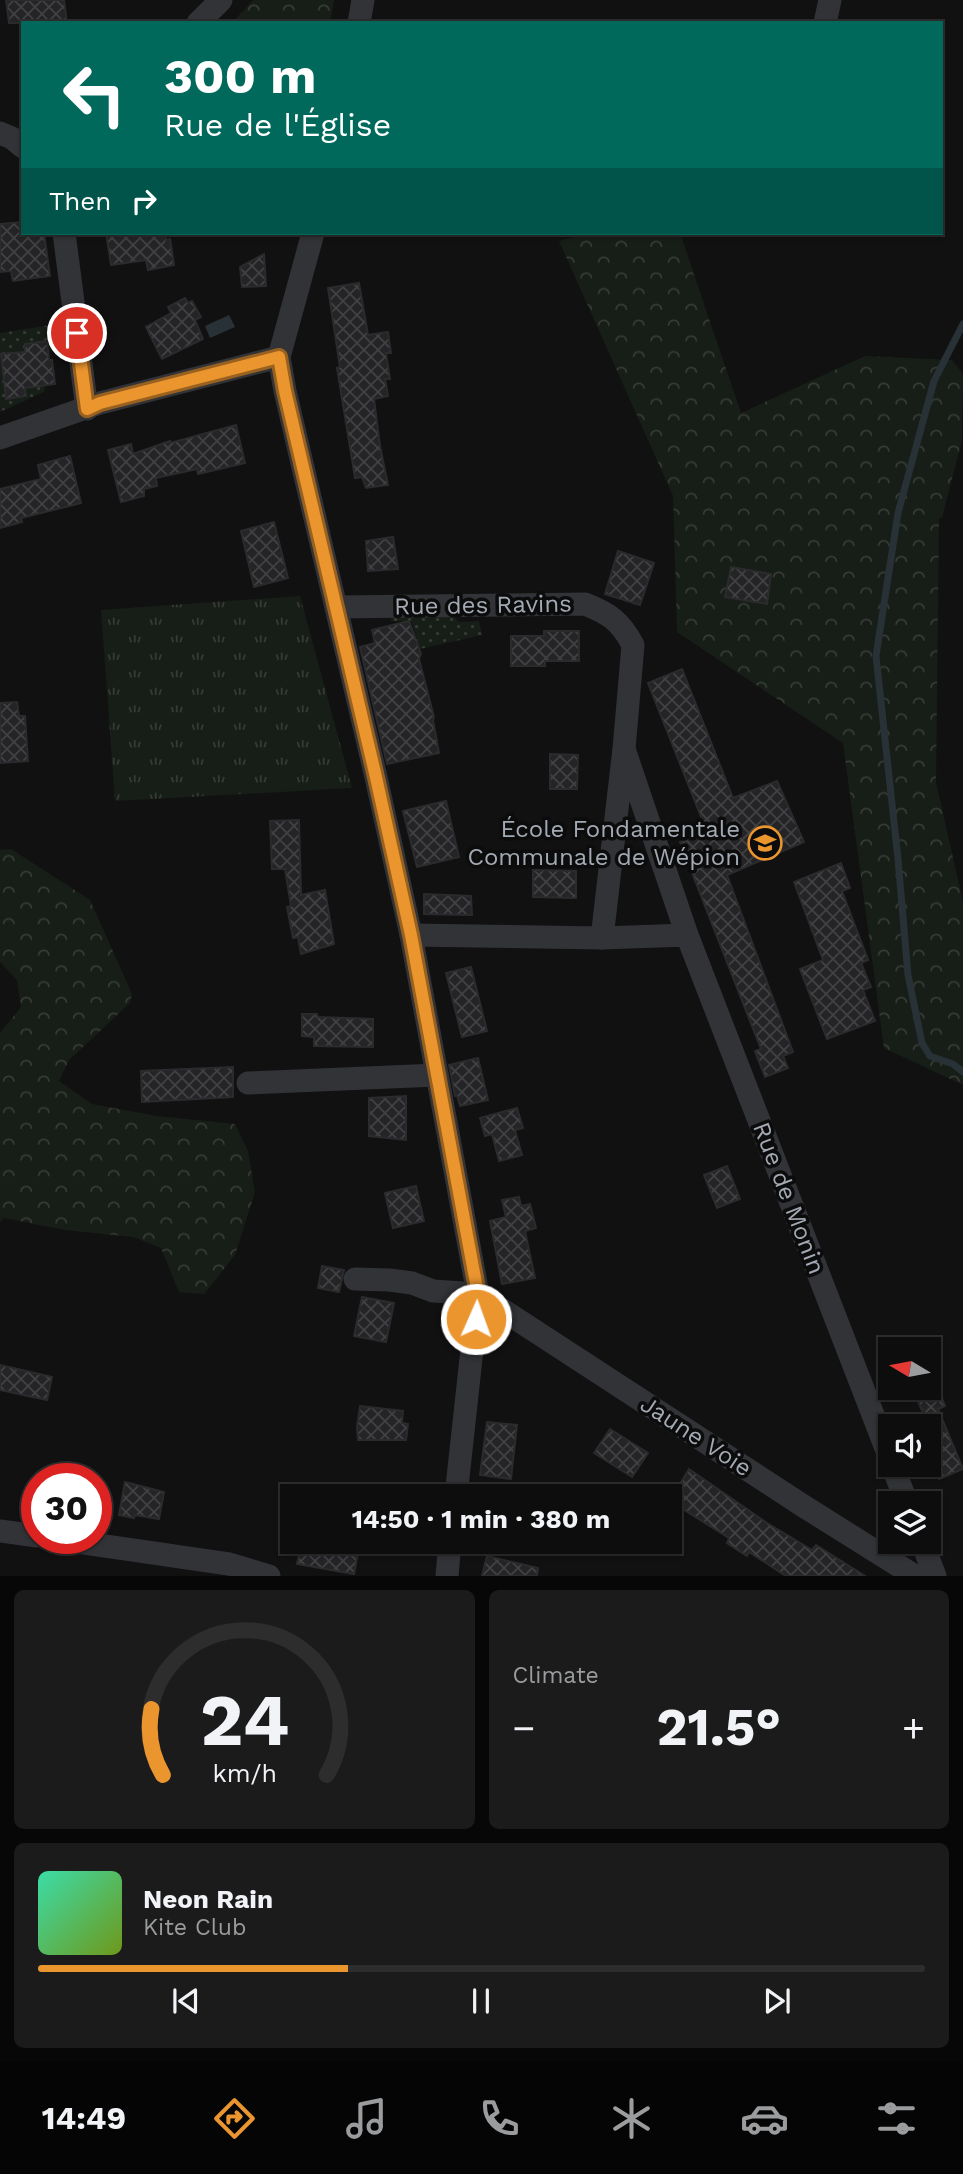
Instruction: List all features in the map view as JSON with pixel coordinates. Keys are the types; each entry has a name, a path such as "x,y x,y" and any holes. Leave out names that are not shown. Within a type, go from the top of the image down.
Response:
{"street":[{"path":"200,21 221,0"},
{"path":"359,21 363,0"},
{"path":"825,21 830,0"},
{"path":"0,133 21,145"},
{"path":"64,235 87,409"},
{"path":"312,235 279,357 411,935 478,1294 457,1484"},
{"path":"0,438 100,403 279,357"},
{"name":"Rue des Ravins","path":"336,607 585,604 610,614 625,631 633,646 624,749"},
{"path":"602,938 624,749"},
{"name":"Rue de Monin","path":"624,749 687,935 878,1427"},
{"path":"411,935 602,938 687,935"},
{"path":"248,1083 437,1075"},
{"path":"355,1279 389,1280 412,1283 433,1291 478,1294"},
{"name":"Jaune Voie","path":"478,1294 915,1576"},
{"path":"0,1531 21,1534"},
{"path":"112,1547 229,1564 268,1576"},
{"path":"447,1576 449,1554"},
{"path":"927,1554 935,1576"}],"green space":[{"path":"253,0 334,0 330,21 234,21"},
{"path":"582,235 681,235 741,413 865,356 952,360 963,374 962,440 942,518 939,518 936,782 963,902 963,1085 884,1048 843,743 677,632 673,496 559,241"},
{"path":"51,325 53,336 44,392 0,412 0,333"},
{"path":"300,596 352,788 115,801 101,610"},
{"path":"451,613 459,622 479,621 482,635 420,649 411,621 391,621 390,615"},
{"path":"11,849 90,900 132,994 130,1003 69,1060 59,1081 92,1104 157,1116 235,1124 248,1151 255,1192 235,1255 204,1294 179,1292 161,1248 133,1237 65,1230 4,1218 0,1222 0,1033 21,1007 17,980 0,962 0,850"}],"shaded area":[{"path":"229,315 235,327 210,338 205,326"}],"building":[{"path":"6,0 64,0 67,21 9,23"},
{"path":"21,222 21,235 44,235 50,276 13,281 11,271 0,272 0,224"},
{"path":"106,235 165,235 166,240 170,239 174,265 148,270 146,260 111,265"},
{"path":"264,254 266,286 242,287 240,267"},
{"path":"359,283 368,335 388,332 391,353 386,353 390,379 385,379 388,396 374,399 388,485 366,488 362,477 355,478 337,368 340,367 328,288"},
{"path":"185,298 188,303 192,301 201,317 195,320 203,339 162,359 146,327 171,313 168,307"},
{"path":"47,341 55,384 25,388 26,396 6,399 1,354 25,352 25,344"},
{"path":"236,425 245,463 198,474 197,469 156,478 157,486 144,489 144,496 121,502 108,450 131,444 133,454 170,441"},
{"path":"70,456 81,503 21,518 22,522 0,528 0,489 41,479 38,465"},
{"path":"274,522 288,578 254,587 241,531"},
{"path":"393,537 398,569 368,571 366,541"},
{"path":"618,551 654,563 640,605 605,594"},
{"path":"731,567 771,574 767,604 725,597"},
{"path":"409,621 421,654 419,659 434,717 439,753 387,764 360,647 375,643 372,630"},
{"path":"544,631 579,631 579,661 545,661 545,666 511,666 511,636 544,636"},
{"path":"682,669 733,798 777,781 804,842 727,875 793,1052 783,1056 788,1068 765,1077 755,1051 761,1049 680,842 707,832 648,683"},
{"path":"17,702 19,716 25,716 28,761 0,763 0,703"},
{"path":"550,754 578,755 577,789 550,789"},
{"path":"446,801 459,857 417,867 403,811"},
{"path":"299,820 301,895 325,890 334,944 301,954 298,937 293,938 287,907 291,906 285,869 272,869 270,821"},
{"path":"841,863 850,888 842,891 868,960 861,963 871,987 863,990 875,1021 827,1039 800,969 823,960 794,882"},
{"path":"533,870 576,871 576,898 533,897"},
{"path":"424,894 471,896 472,915 424,914"},
{"path":"471,967 487,1031 462,1037 446,973"},
{"path":"302,1014 373,1019 373,1047 314,1046 314,1037 302,1036"},
{"path":"478,1058 488,1100 460,1106 457,1095 455,1096 449,1065"},
{"path":"233,1067 233,1097 142,1102 141,1071"},
{"path":"406,1096 406,1140 369,1136 369,1098"},
{"path":"517,1108 523,1128 515,1130 522,1155 499,1161 492,1134 485,1136 480,1118"},
{"path":"727,1166 740,1199 717,1208 704,1175"},
{"path":"416,1186 424,1221 393,1228 385,1193"},
{"path":"519,1197 521,1206 530,1204 536,1228 525,1231 535,1278 502,1284 490,1221 506,1217 502,1200"},
{"path":"322,1266 344,1270 339,1292 318,1288"},
{"path":"362,1297 394,1303 386,1342 354,1336"},
{"path":"0,1365 52,1377 47,1400 0,1390"},
{"path":"942,1398 945,1406 938,1409 940,1414 924,1414 917,1400"},
{"path":"360,1406 403,1411 402,1423 408,1424 406,1440 358,1440"},
{"path":"941,1416 963,1469 939,1479 941,1477"},
{"path":"487,1422 517,1425 511,1479 480,1475"},
{"path":"610,1429 648,1453 632,1477 594,1453"},
{"path":"689,1469 767,1523 812,1550 816,1545 865,1576 786,1576 749,1552 747,1556 727,1543 729,1538 682,1509 680,1484"},
{"path":"125,1482 164,1492 159,1519 119,1515"},
{"path":"299,1554 358,1554 354,1574 297,1564"},
{"path":"487,1556 538,1568 537,1576 482,1576"}],"waterway":[{"path":"963,324 934,381 898,513 876,656 908,975 922,1043 930,1056 953,1064 963,1072"}],"place":[{"name":"École Fondamentale Communale de Wépion","path":"765,843"}],"route":[{"path":"77,333 87,409 100,403 279,357 411,935 478,1294 476,1319"}]}
